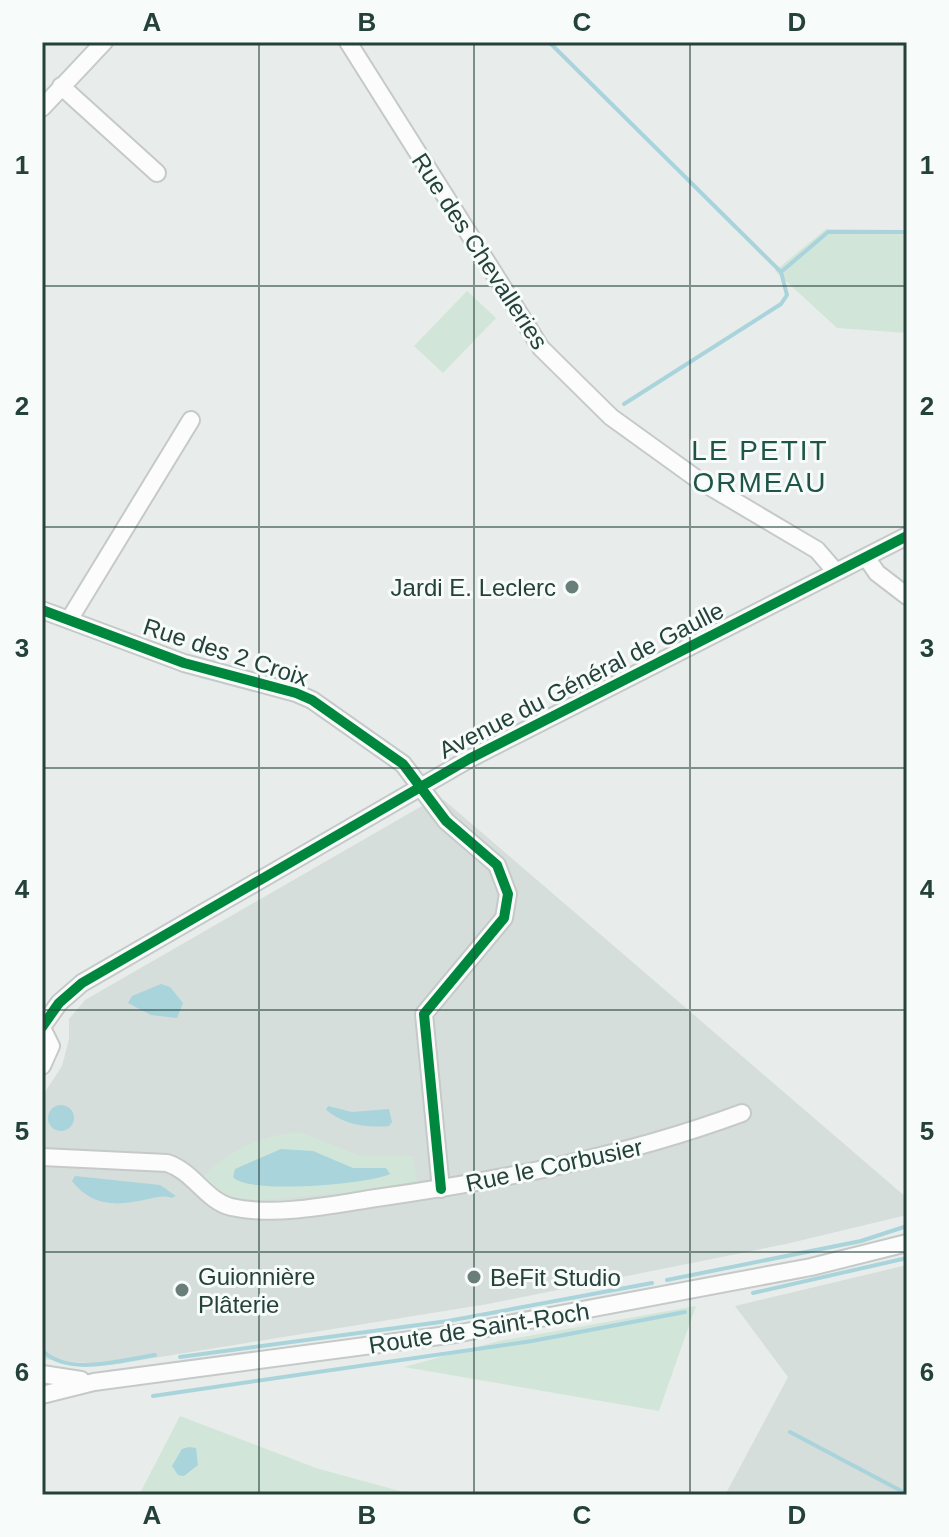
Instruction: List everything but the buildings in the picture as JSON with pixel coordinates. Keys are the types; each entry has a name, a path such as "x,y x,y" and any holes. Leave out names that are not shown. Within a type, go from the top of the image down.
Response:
{"street":[{"path":"42,108 104,42"},
{"name":"Rue des Chevalleries","path":"348,42 541,348 611,417 697,479 817,550 836,572"},
{"path":"61,86 157,173"},
{"path":"69,620 191,420"},
{"name":"Avenue du Général de Gaulle","path":"42,1028 59,1003 82,983 422,786 907,536"},
{"path":"866,557 877,573 907,596"},
{"name":"Rue des 2 Croix","path":"42,610 184,663 279,686 312,700 403,764 446,821 497,865 508,894 504,918 424,1014 441,1189"},
{"path":"42,1028 51,1046 42,1066"},
{"name":"Rue le Corbusier","path":"42,1157 167,1163 192,1177 219,1202 249,1209 338,1204 523,1175 643,1147 742,1113"},
{"name":"Route de Saint-Roch","path":"42,1395 94,1382 455,1334 811,1267 907,1243"},
{"name":"Route de Saint-Roch","path":"42,1374 94,1382"}],"shaded area":[{"path":"434,799 444,800 907,1198 907,1215 786,1244 488,1304 111,1365 42,1359 42,1107 43,1095 62,1066 69,1039 69,1019 85,1000"},
{"path":"907,1265 907,1495 725,1495 788,1377 735,1306"}],"green space":[{"path":"826,229 907,230 907,333 837,328 775,271"},
{"path":"467,291 496,318 443,373 414,346"},
{"path":"299,1132 360,1156 412,1156 418,1186 236,1202 221,1195 203,1177 247,1146 271,1137"},
{"path":"696,1306 659,1411 404,1367 499,1341"},
{"path":"180,1416 316,1468 414,1495 139,1495"}],"water":[{"path":"161,984 170,987 183,1003 177,1018 151,1015 128,1003 132,996"},
{"path":"61,1105 70,1109 74,1118 70,1127 61,1131 52,1127 48,1118 52,1109"},
{"path":"328,1106 352,1112 389,1109 392,1122 389,1126 356,1124 333,1115 326,1110"},
{"path":"281,1149 313,1151 353,1168 386,1168 390,1174 335,1184 284,1187 261,1186 233,1177 235,1169"},
{"path":"75,1176 160,1185 176,1196 129,1203 100,1201 85,1194 72,1181"},
{"path":"196,1448 198,1465 184,1476 178,1475 172,1466 182,1449"}],"waterway":[{"path":"549,42 781,272 828,232 907,232"},
{"path":"624,404 781,304 787,295 781,272"},
{"path":"667,1280 861,1241 907,1226"},
{"path":"753,1293 907,1258"},
{"path":"180,1357 448,1321 652,1283"},
{"path":"153,1396 532,1341 685,1312"},
{"path":"42,1350 53,1358 80,1365 155,1355"},
{"path":"790,1432 907,1494"}],"cycle path":[{"path":"42,1027 59,1003 82,983 469,759 907,536"},
{"path":"42,610 184,663 312,700 403,764 446,821 497,865 508,894 504,918 424,1014 441,1189"}],"place":[{"name":"Jardi E. Leclerc","path":"572,587"},
{"name":"BeFit Studio","path":"474,1277"},
{"name":"Guionnière Plâterie","path":"182,1290"}],"district":[{"name":"LE PETIT ORMEAU","path":"760,466"}]}
